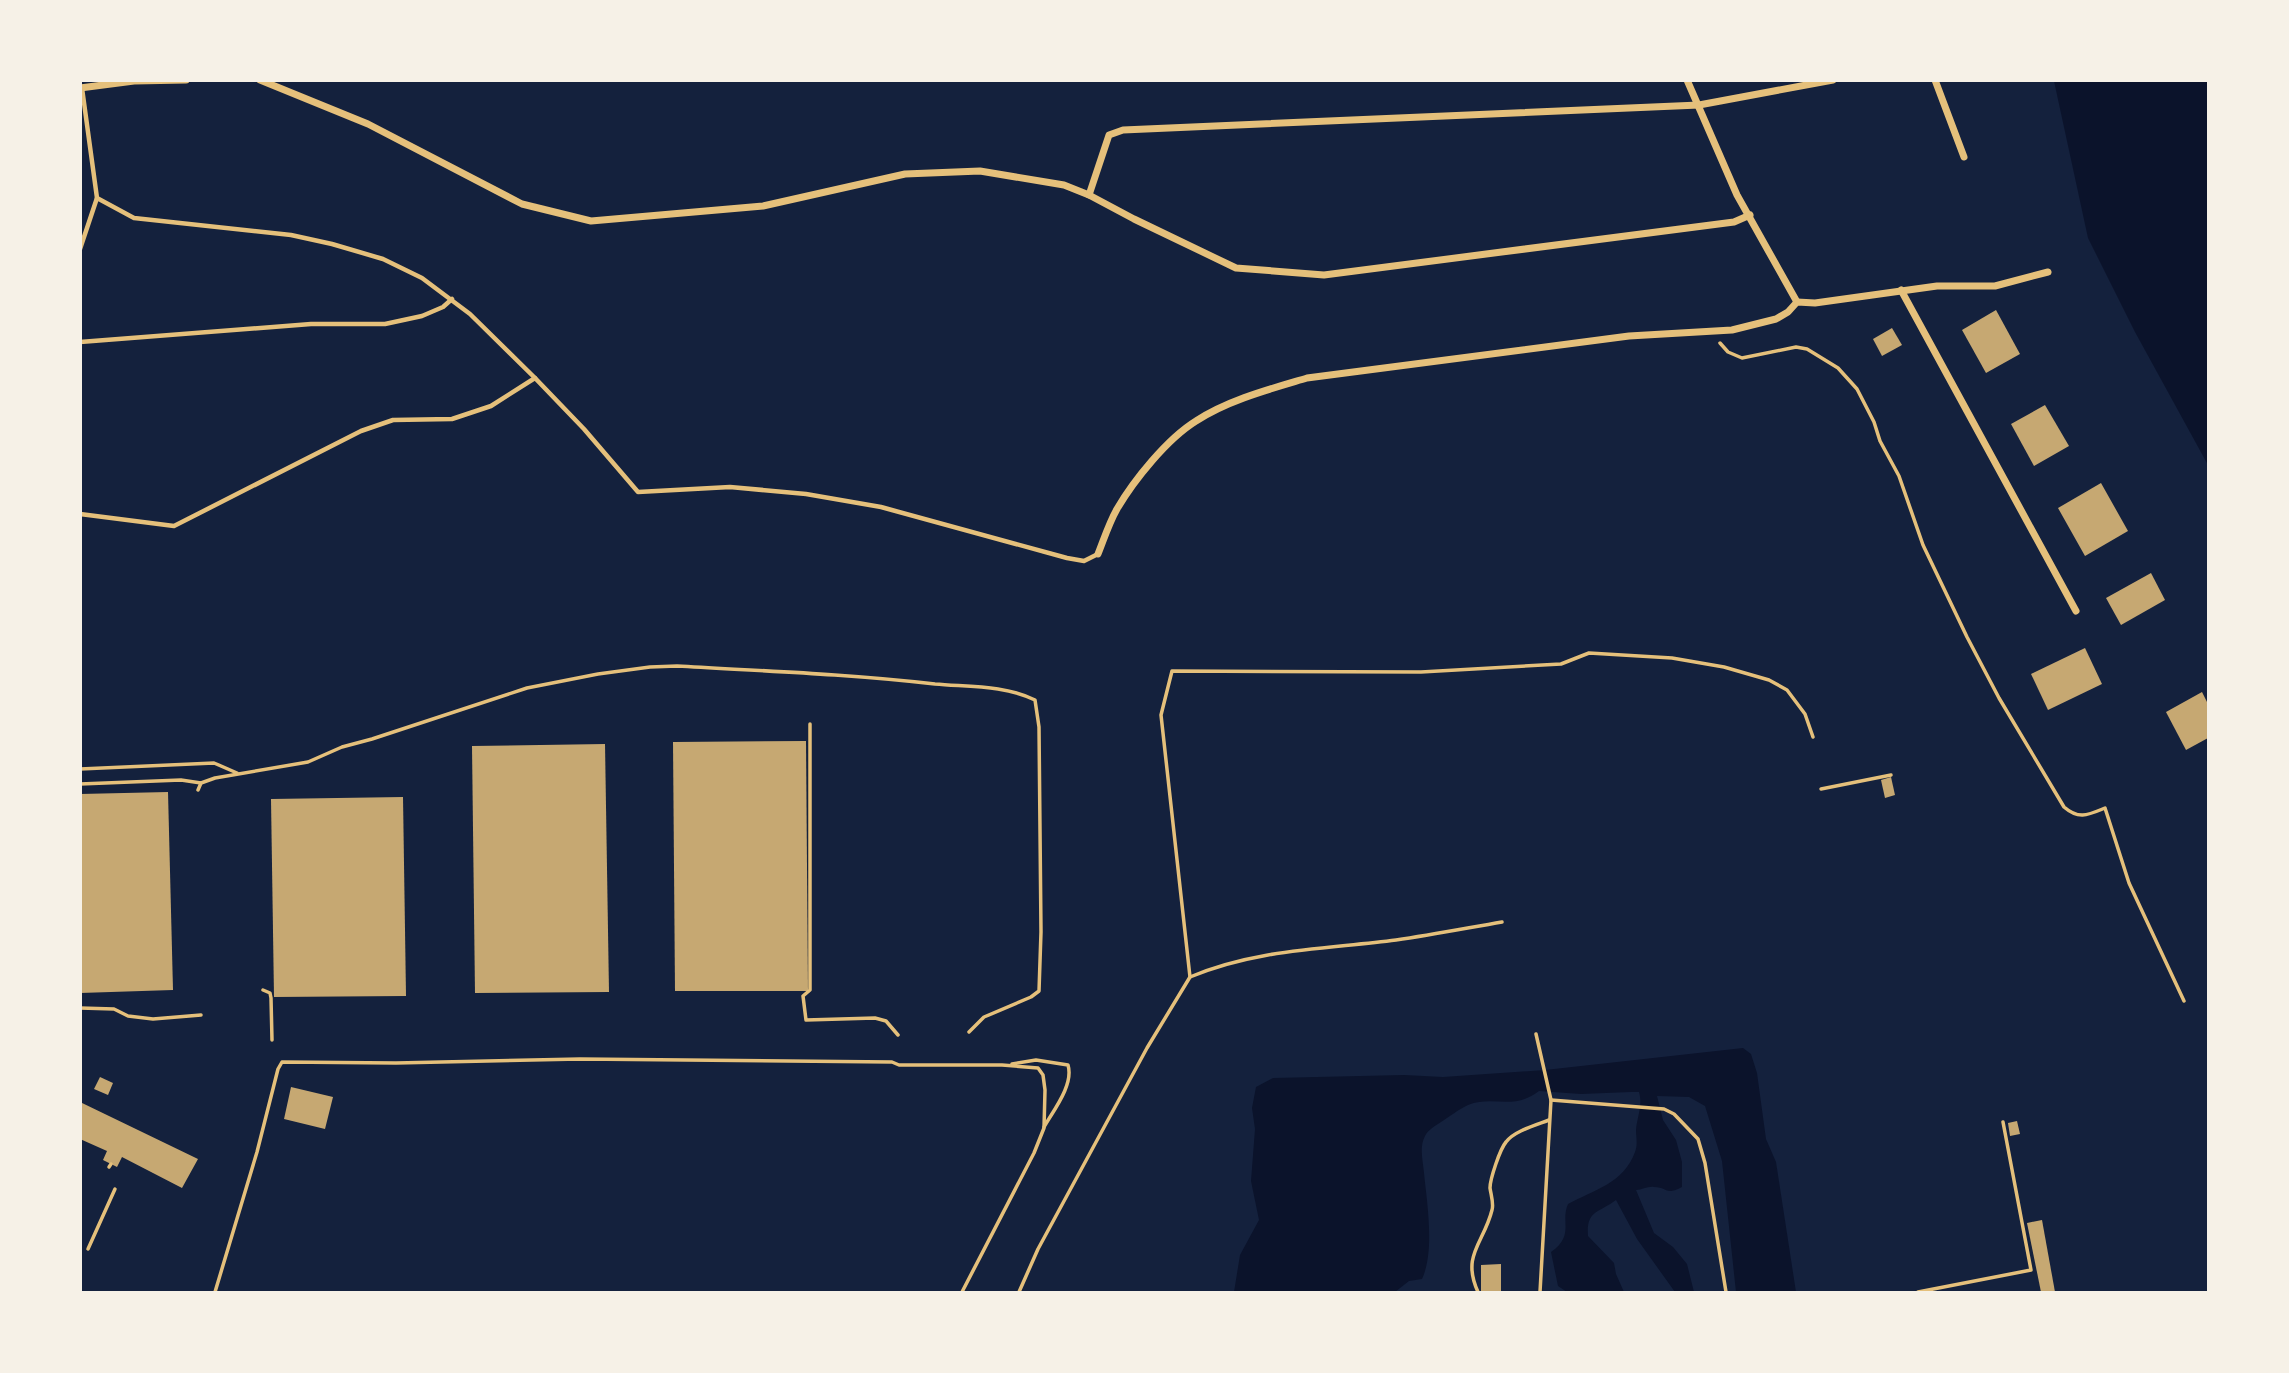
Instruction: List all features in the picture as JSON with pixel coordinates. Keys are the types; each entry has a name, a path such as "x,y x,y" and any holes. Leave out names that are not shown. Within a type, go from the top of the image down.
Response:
{"street":[{"path":"81,88 145,81 186,80"},
{"path":"260,80 368,124 522,204 591,221 763,206 905,174 980,171 1064,185 1236,268 1324,275 1720,224 1734,222 1750,215"},
{"path":"1688,80 1737,195 1797,302"},
{"path":"1089,195 1109,135 1123,130 1699,105 1833,80"},
{"path":"1935,80 1964,156"},
{"path":"1797,302 1815,303 1937,286 1995,286 2048,272"},
{"path":"1901,290 2076,611"},
{"path":"1098,554 1115,511 1129,490 1167,446 1194,422 1220,408 1284,384 1320,376 1629,336 1713,333 1776,318 1788,312 1797,302"}],"lane":[{"path":"80,249 97,198 81,88"},
{"path":"97,198 134,218 290,235 332,244 383,259 422,278 452,299 535,378 584,429 638,492 730,487 806,494 881,508 1067,558 1084,561 1098,554"},
{"path":"80,342 311,324 385,324 422,316 443,307 452,299"},
{"path":"80,514 174,526 361,431 393,420 452,419 491,406 535,378"}],"path":[{"path":"1713,333 1728,352 1742,358 1796,347 1807,349 1838,368 1857,389 1899,476 1923,545 1967,637 2017,729 2064,807 2078,817 2105,808 2129,883 2184,1001"},
{"path":"1190,977 1161,715 1172,671 1422,672 1561,664 1589,653 1672,658 1724,667 1769,680 1787,690 1805,714 1814,737"},
{"path":"80,783 181,780 201,783 308,762 342,747 527,688 569,678 650,667 677,666 904,679 997,689 1031,697 1035,700 1039,727 1039,992 984,1017 969,1032"},
{"path":"810,724 810,990 803,996 804,1015 806,1020 875,1018 886,1021 898,1035"},
{"path":"80,769 155,764 214,764 238,774"},
{"path":"1821,789 1891,775"},
{"path":"198,790 201,783"},
{"path":"1019,1293 1038,1249 1147,1048 1190,977 1216,966 1278,952 1396,940 1502,922"},
{"path":"263,990 270,993 271,998 272,1040"},
{"path":"80,1008 114,1009 128,1016 153,1020 201,1015"},
{"path":"1536,1034 1551,1100 1546,1219 1539,1290"},
{"path":"215,1293 282,1062 396,1063 580,1059 1010,1065 1038,1068 1043,1075 1044,1128"},
{"path":"962,1293 1034,1153 1070,1071 1068,1065 1036,1060 1010,1065"},
{"path":"1551,1100 1664,1109 1674,1114 1698,1139 1726,1293"},
{"path":"1478,1293 1472,1280 1471,1267 1481,1234 1493,1209 1490,1185 1506,1142 1550,1119"},
{"path":"1918,1292 2031,1270 2003,1122"},
{"path":"88,1250 115,1189"}],"water":[{"path":"2054,81 2208,81 2208,465 2135,332 2088,238"},
{"path":"1743,1048 1751,1054 1757,1073 1766,1139 1776,1162 1796,1292 1736,1292 1722,1161 1705,1106 1689,1097 1657,1096 1663,1120 1676,1140 1682,1162 1682,1187 1672,1191 1659,1187 1636,1190 1654,1233 1673,1247 1687,1264 1694,1292 1675,1292 1637,1239 1616,1200 1591,1217 1588,1236 1614,1263 1624,1292 1567,1292 1558,1286 1551,1252 1563,1240 1568,1204 1607,1184 1630,1163 1636,1147 1640,1097 1639,1092 1581,1094 1539,1091 1530,1097 1512,1102 1486,1101 1468,1105 1426,1134 1422,1154 1429,1241 1422,1279 1409,1281 1395,1292 1234,1292 1240,1255 1259,1220 1251,1181 1255,1129 1252,1108 1256,1087 1273,1078 1404,1075 1443,1077 1545,1070"}],"building":[{"path":"1996,310 2020,354 1986,373 1962,330"},
{"path":"1892,328 1902,345 1882,356 1873,339"},
{"path":"2045,405 2069,446 2034,466 2011,424"},
{"path":"2101,483 2128,531 2085,556 2058,508"},
{"path":"2151,573 2165,600 2121,625 2106,598"},
{"path":"2085,648 2102,684 2048,710 2031,674"},
{"path":"2202,692 2208,704 2208,738 2186,750 2166,712"},
{"path":"806,741 808,991 675,991 673,742"},
{"path":"605,744 609,992 475,993 472,746"},
{"path":"1891,777 1895,795 1885,798 1881,780"},
{"path":"168,792 173,990 80,993 80,794"},
{"path":"403,797 406,996 274,997 271,799"},
{"path":"100,1077 113,1083 108,1095 94,1089"},
{"path":"291,1087 333,1097 325,1129 284,1119"},
{"path":"80,1102 198,1159 182,1188 122,1157 117,1167 103,1160 107,1151 80,1139"},
{"path":"2017,1121 2020,1134 2010,1136 2008,1123"},
{"path":"2042,1220 2055,1292 2041,1292 2027,1223"},
{"path":"1501,1264 1501,1292 1481,1292 1481,1265"}]}
